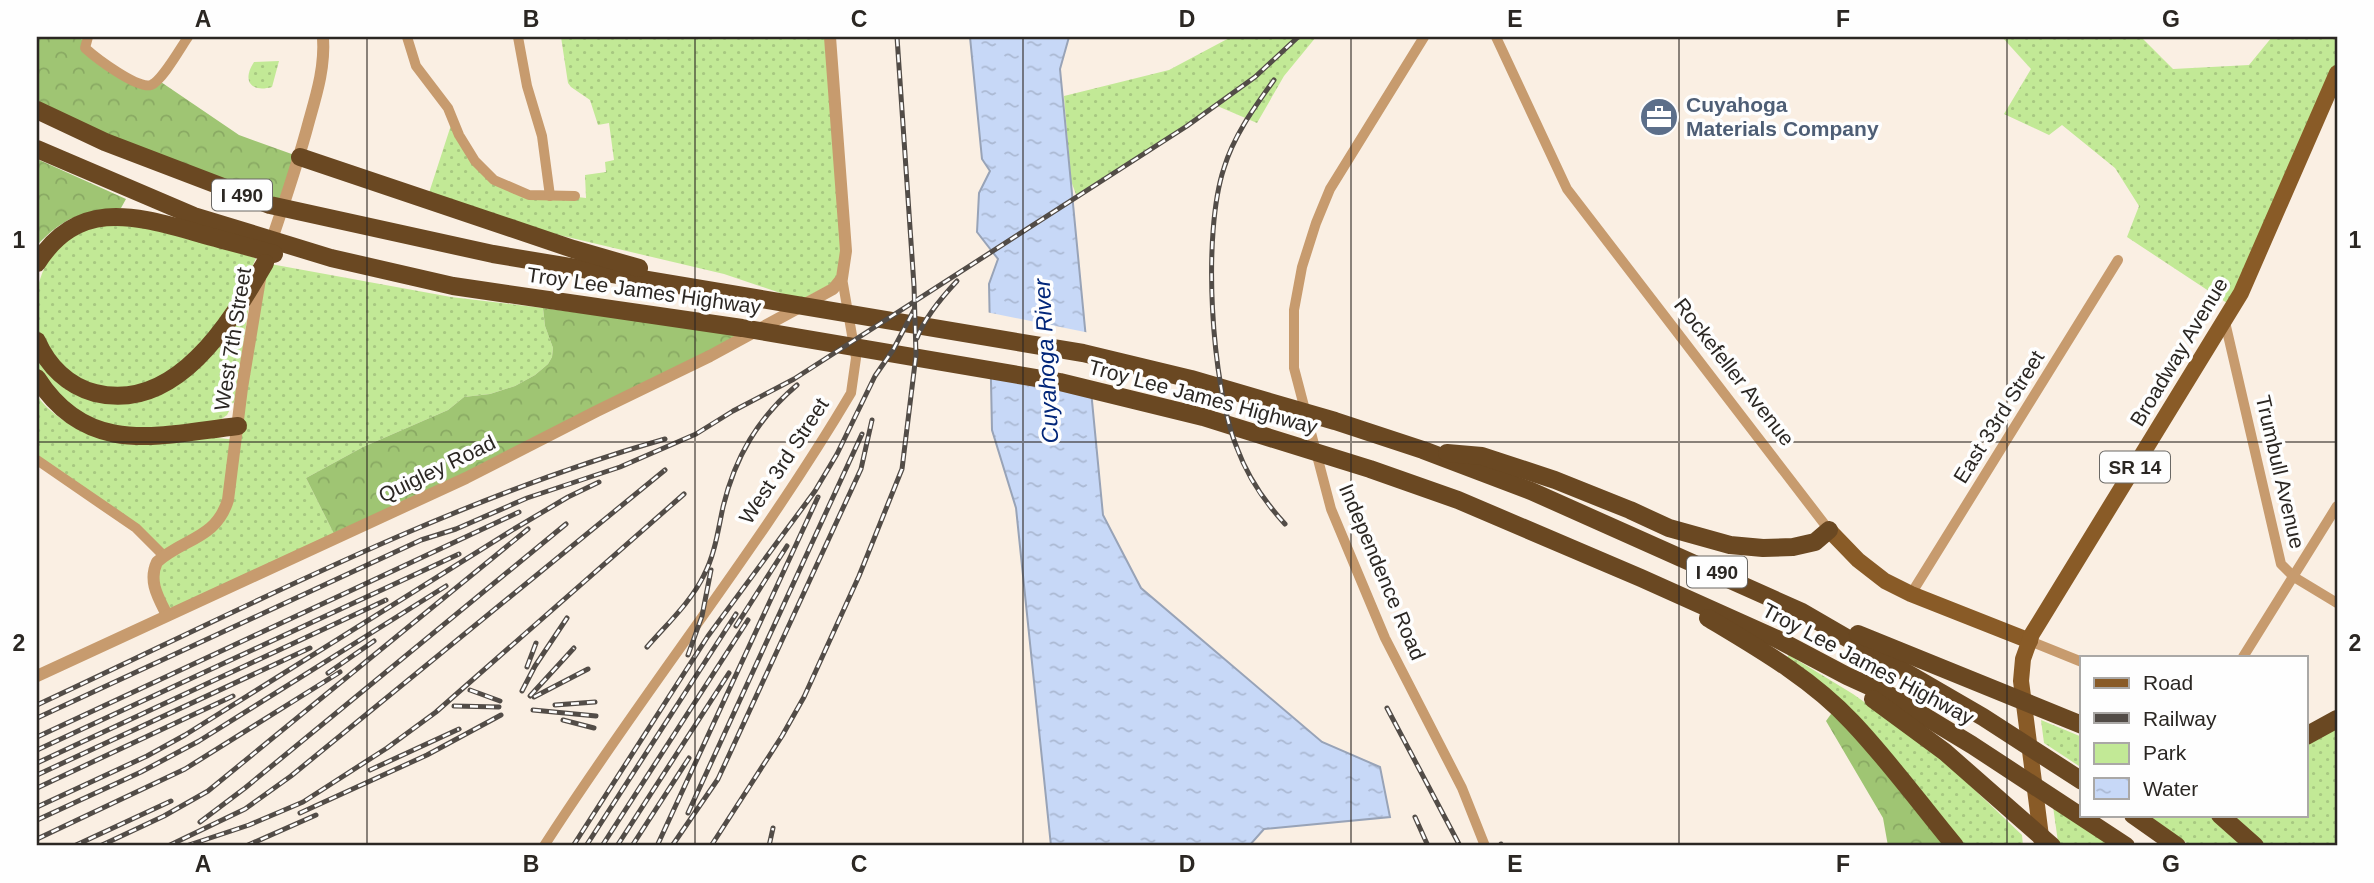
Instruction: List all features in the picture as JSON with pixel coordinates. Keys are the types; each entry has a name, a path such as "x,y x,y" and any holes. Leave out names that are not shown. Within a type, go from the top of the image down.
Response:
{"highway":[{"name":"Troy Lee James Highway","path":"37,110 105,142 270,205 457,247 813,310 1083,353 1284,405 1423,450 1531,491 1802,612 1983,717 2080,780"},
{"name":"Troy Lee James Highway","path":"37,149 169,206 242,232 331,258 453,286 742,328 1060,382 1169,408 1293,444 1432,491 1641,578 1777,639 1847,676 1892,704 1972,744 2080,816"},
{"path":"297,165 463,211 618,263 782,294 813,310"},
{"path":"37,263 51,243 80,223 115,216 136,217 303,262 412,284 453,286"},
{"path":"37,341 51,365 74,384 102,395 133,396 153,390 184,370 225,325 257,281 265,263"},
{"path":"37,378 48,395 69,414 101,432 116,436 155,438 238,426"},
{"path":"1423,450 1482,456 1533,472 1679,532 1730,545 1793,547 1815,542 1829,530"},
{"path":"1641,578 1789,669 1828,699 1871,744 1955,846"},
{"path":"1802,612 2080,727"},
{"path":"1892,704 2052,846"},
{"path":"2308,735 2337,719"},
{"path":"1992,794 2041,846"},
{"name":"Troy Lee James Highway","path":"2081,816 2126,846"},
{"path":"2134,816 2177,846"},
{"path":"2221,816 2255,846"}],"main road":[{"name":"Broadway Avenue","path":"2041,846 2021,681 2023,659 2029,641 2038,621 2241,293 2337,73"},
{"name":"Rockefeller Avenue","path":"1829,530 1858,560 1885,581 2029,641"}],"street":[{"path":"88,37 85,48 140,85 150,85 158,80 188,37"},
{"name":"West 7th Street","path":"265,263 297,165 324,59 323,37"},
{"path":"408,37 416,66 448,108 459,135 475,162 494,180 510,189 529,195 575,196"},
{"path":"518,37 527,86 542,136 550,196"},
{"name":"West 3rd Street","path":"544,846 672,657 733,573 850,393 856,358 842,278 846,251 830,37"},
{"name":"Independence Road","path":"1424,37 1330,190 1316,223 1294,310 1294,368 1331,509 1385,638 1462,788 1486,846"},
{"name":"Rockefeller Avenue","path":"1496,37 1567,189 1829,530"},
{"name":"East 33rd Street","path":"1912,594 2118,260"},
{"name":"Quigley Road","path":"37,676 466,478 813,302 833,289 842,278"},
{"name":"West 7th Street","path":"164,555 206,532 223,515 229,493 257,281"},
{"name":"Trumbull Avenue","path":"2225,322 2281,565 2294,577 2337,603"},
{"path":"37,460 136,528 164,555 153,571 153,582 167,615"},
{"path":"2244,656 2337,506"},
{"path":"2029,641 2080,661"}],"green space":[{"path":"37,37 77,37 87,42 85,48 140,85 158,80 239,135 300,157 282,210 37,113"},
{"path":"561,37 830,37 842,278 801,300 724,274 542,231 427,199 453,119 475,161 510,189 586,198 585,175 606,172 605,162 614,160 609,123 598,125 590,100 568,83"},
{"path":"1231,37 1316,37 1284,76 1257,123 1215,105 1077,197 1071,181 1064,96 1169,70"},
{"path":"2002,37 2141,37 2173,69 2249,65 2272,37 2337,37 2337,73 2233,307 2127,237 2139,206 2115,168 2062,125 2049,135 2004,114 2031,69"},
{"path":"279,61 272,87 258,88 250,84 250,68 254,62"},
{"path":"37,159 126,199 121,208 84,214 66,221 37,245"},
{"path":"121,222 256,258 244,284 221,319 177,365 144,385 102,388 73,374 56,360 40,336 35,308 40,278 63,241 86,228"},
{"path":"265,263 451,297 543,308 545,326 553,348 552,357 535,375 515,386 490,394 464,397 448,410 363,447 306,478 336,538 167,615 153,582 163,556 136,528 37,460 37,396 69,424 110,441 138,445 207,438 236,440"},
{"path":"249,304 236,398 227,415 220,420 152,430 123,430 83,417 47,385 37,368 37,353 57,378 151,395"},
{"path":"543,308 750,335 336,538 306,478 363,447 448,410 464,397 490,394 515,386 535,375 552,357 553,348 545,326"},
{"path":"1789,655 1853,694 1937,754 2022,835 2023,846 1965,846 1924,798 1786,658"},
{"path":"1836,707 1955,846 1888,846 1883,818 1826,721"},
{"path":"2041,720 2080,736 2080,767 2044,743"},
{"path":"2337,726 2336,846 2263,846 2232,816 2308,816 2308,743"},
{"path":"2052,799 2121,846 2062,846 2058,842"},
{"path":"2149,816 2209,816 2245,846 2191,846"}],"water":[{"name":"Cuyahoga River","path":"970,37 1069,37 1060,69 1103,515 1141,588 1322,742 1380,767 1390,817 1264,829 1249,846 1051,846 1016,508 992,430 989,284 998,259 977,232 979,193 990,171 982,159"}],"pier":[{"path":"986,312 1090,333 1096,397 987,375"}],"railway":[{"path":"711,846 804,697 859,576 902,469 916,355 914,286 897,37"},
{"path":"37,718 421,540 456,529 527,498 620,467 696,434 794,379 1187,126 1255,77 1298,37"},
{"path":"1274,80 1239,133 1224,168 1213,231 1212,309 1221,387 1237,448 1257,489 1285,524"},
{"path":"917,338 929,315 957,281"},
{"path":"573,846 708,636 815,491 837,454 875,376 893,350 914,310"},
{"path":"647,647 699,585 711,559 728,489 741,455 771,411 797,385"},
{"path":"672,846 718,779 861,469 872,420"},
{"path":"688,813 862,434"},
{"path":"37,705 268,595 424,525 584,464 665,439"},
{"path":"168,846 245,809 291,776 665,470"},
{"path":"37,807 147,756 185,735 514,529 599,482"},
{"path":"186,846 249,825 303,802 387,748 436,712 684,494"},
{"path":"657,846 818,497"},
{"path":"37,737 519,512"},
{"path":"200,822 566,524"},
{"path":"100,846 164,816 208,791 528,529"},
{"path":"736,626 787,546"},
{"path":"37,750 459,554"},
{"path":"688,655 702,616 711,570"},
{"path":"37,820 141,772 199,741 446,586"},
{"path":"37,763 386,600"},
{"path":"586,846 736,614"},
{"path":"522,691 567,618"},
{"path":"602,846 748,620"},
{"path":"328,673 374,641"},
{"path":"527,667 536,643"},
{"path":"37,775 310,648"},
{"path":"530,696 574,648"},
{"path":"534,697 588,669"},
{"path":"37,839 185,769 340,672"},
{"path":"617,846 729,673"},
{"path":"470,690 500,701"},
{"path":"37,788 233,696"},
{"path":"555,705 595,702"},
{"path":"454,706 499,707"},
{"path":"1387,708 1460,846"},
{"path":"533,710 596,716"},
{"path":"300,813 427,755 501,715"},
{"path":"563,720 594,728"},
{"path":"370,770 459,729"},
{"path":"632,846 689,758"},
{"path":"74,846 171,801"},
{"path":"246,846 316,815"},
{"path":"1415,817 1428,846"},
{"path":"769,846 773,828"}],"place":[{"name":"Cuyahoga Materials Company","path":"1659,117"}]}
